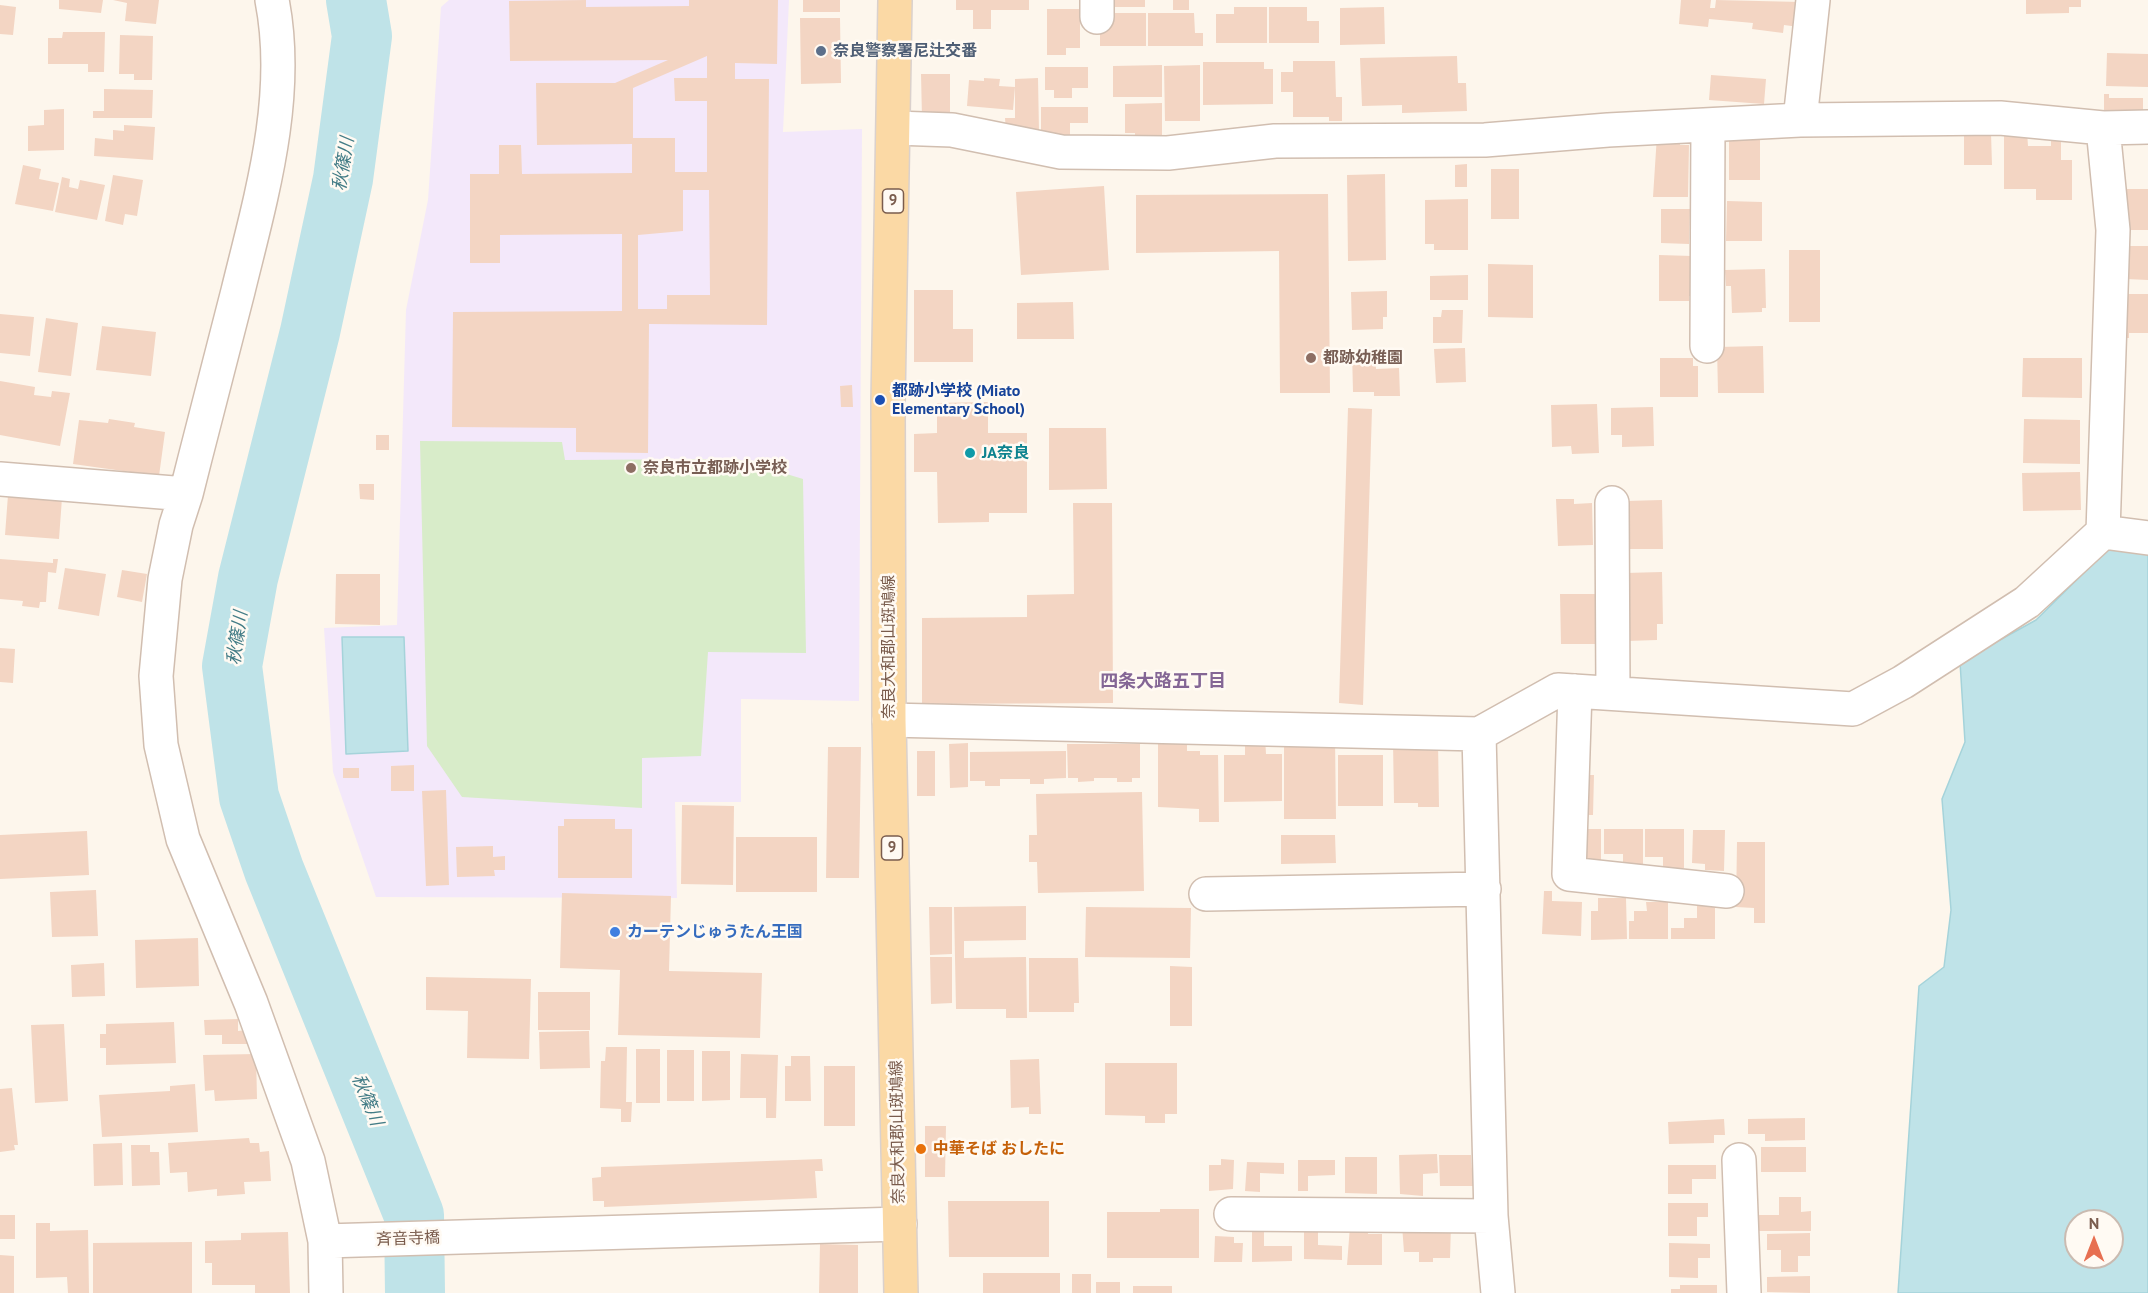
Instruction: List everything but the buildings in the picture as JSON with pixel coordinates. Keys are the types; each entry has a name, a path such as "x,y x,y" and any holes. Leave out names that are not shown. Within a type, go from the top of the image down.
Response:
{"main road":[{"name":"奈良大和郡山斑鳩線","path":"895,0 895,128 888,403 890,720 901,1293"}],"street":[{"path":"272,0 278,35 278,94 262,193 186,494 176,525 165,579 156,676 161,745 183,839 251,1003 308,1161 325,1241 326,1293"},
{"path":"1800,120 1813,0"},
{"path":"895,128 952,130 1060,152 1168,153 1275,141 1485,140 1800,120 2000,118 2103,128 2148,127"},
{"path":"1707,346 1708,125"},
{"path":"890,720 1479,734 1558,690 1853,709 1903,682 2027,602 2103,532 2113,230 2103,128"},
{"path":"0,479 186,494"},
{"path":"1612,503 1613,693"},
{"path":"2103,532 2148,538"},
{"path":"1575,691 1569,874 1727,891"},
{"path":"1479,734 1491,1216 1498,1293"},
{"path":"1206,894 1484,889"},
{"path":"1739,1161 1744,1293"},
{"path":"1231,1214 1491,1216"},
{"name":"斉音寺橋","path":"325,1241 900,1224"}],"shaded area":[{"name":"奈良市立都跡小学校","path":"449,0 789,0 783,132 862,129 859,701 741,699 741,802 675,802 677,898 376,897 333,772 324,628 397,625 406,310 428,200 441,7"}],"green space":[{"path":"420,441 562,442 565,460 737,459 803,479 806,653 708,652 701,756 642,758 642,808 462,797 427,746"}],"water":[{"path":"2111,546 2148,552 2148,1293 1898,1293 1919,986 1944,967 1951,910 1942,799 1965,742 1960,662 2036,620"},
{"path":"342,637 404,637 408,751 346,754"}],"waterway":[{"name":"秋篠川","path":"356,0 362,36 343,179 310,332 248,578 232,666 249,797 274,870 414,1215 415,1293"}],"place":[{"name":"奈良警察署尼辻交番","path":"821,51"},
{"name":"都跡幼稚園","path":"1311,358"},
{"name":"都跡小学校 (Miato Elementary School)","path":"880,400"},
{"name":"JA奈良","path":"970,453"},
{"name":"奈良市立都跡小学校","path":"631,468"},
{"name":"カーテンじゅうたん王国","path":"615,932"},
{"name":"中華そば おしたに","path":"921,1149"}],"district":[{"name":"四条大路五丁目","path":"1163,682"}]}
